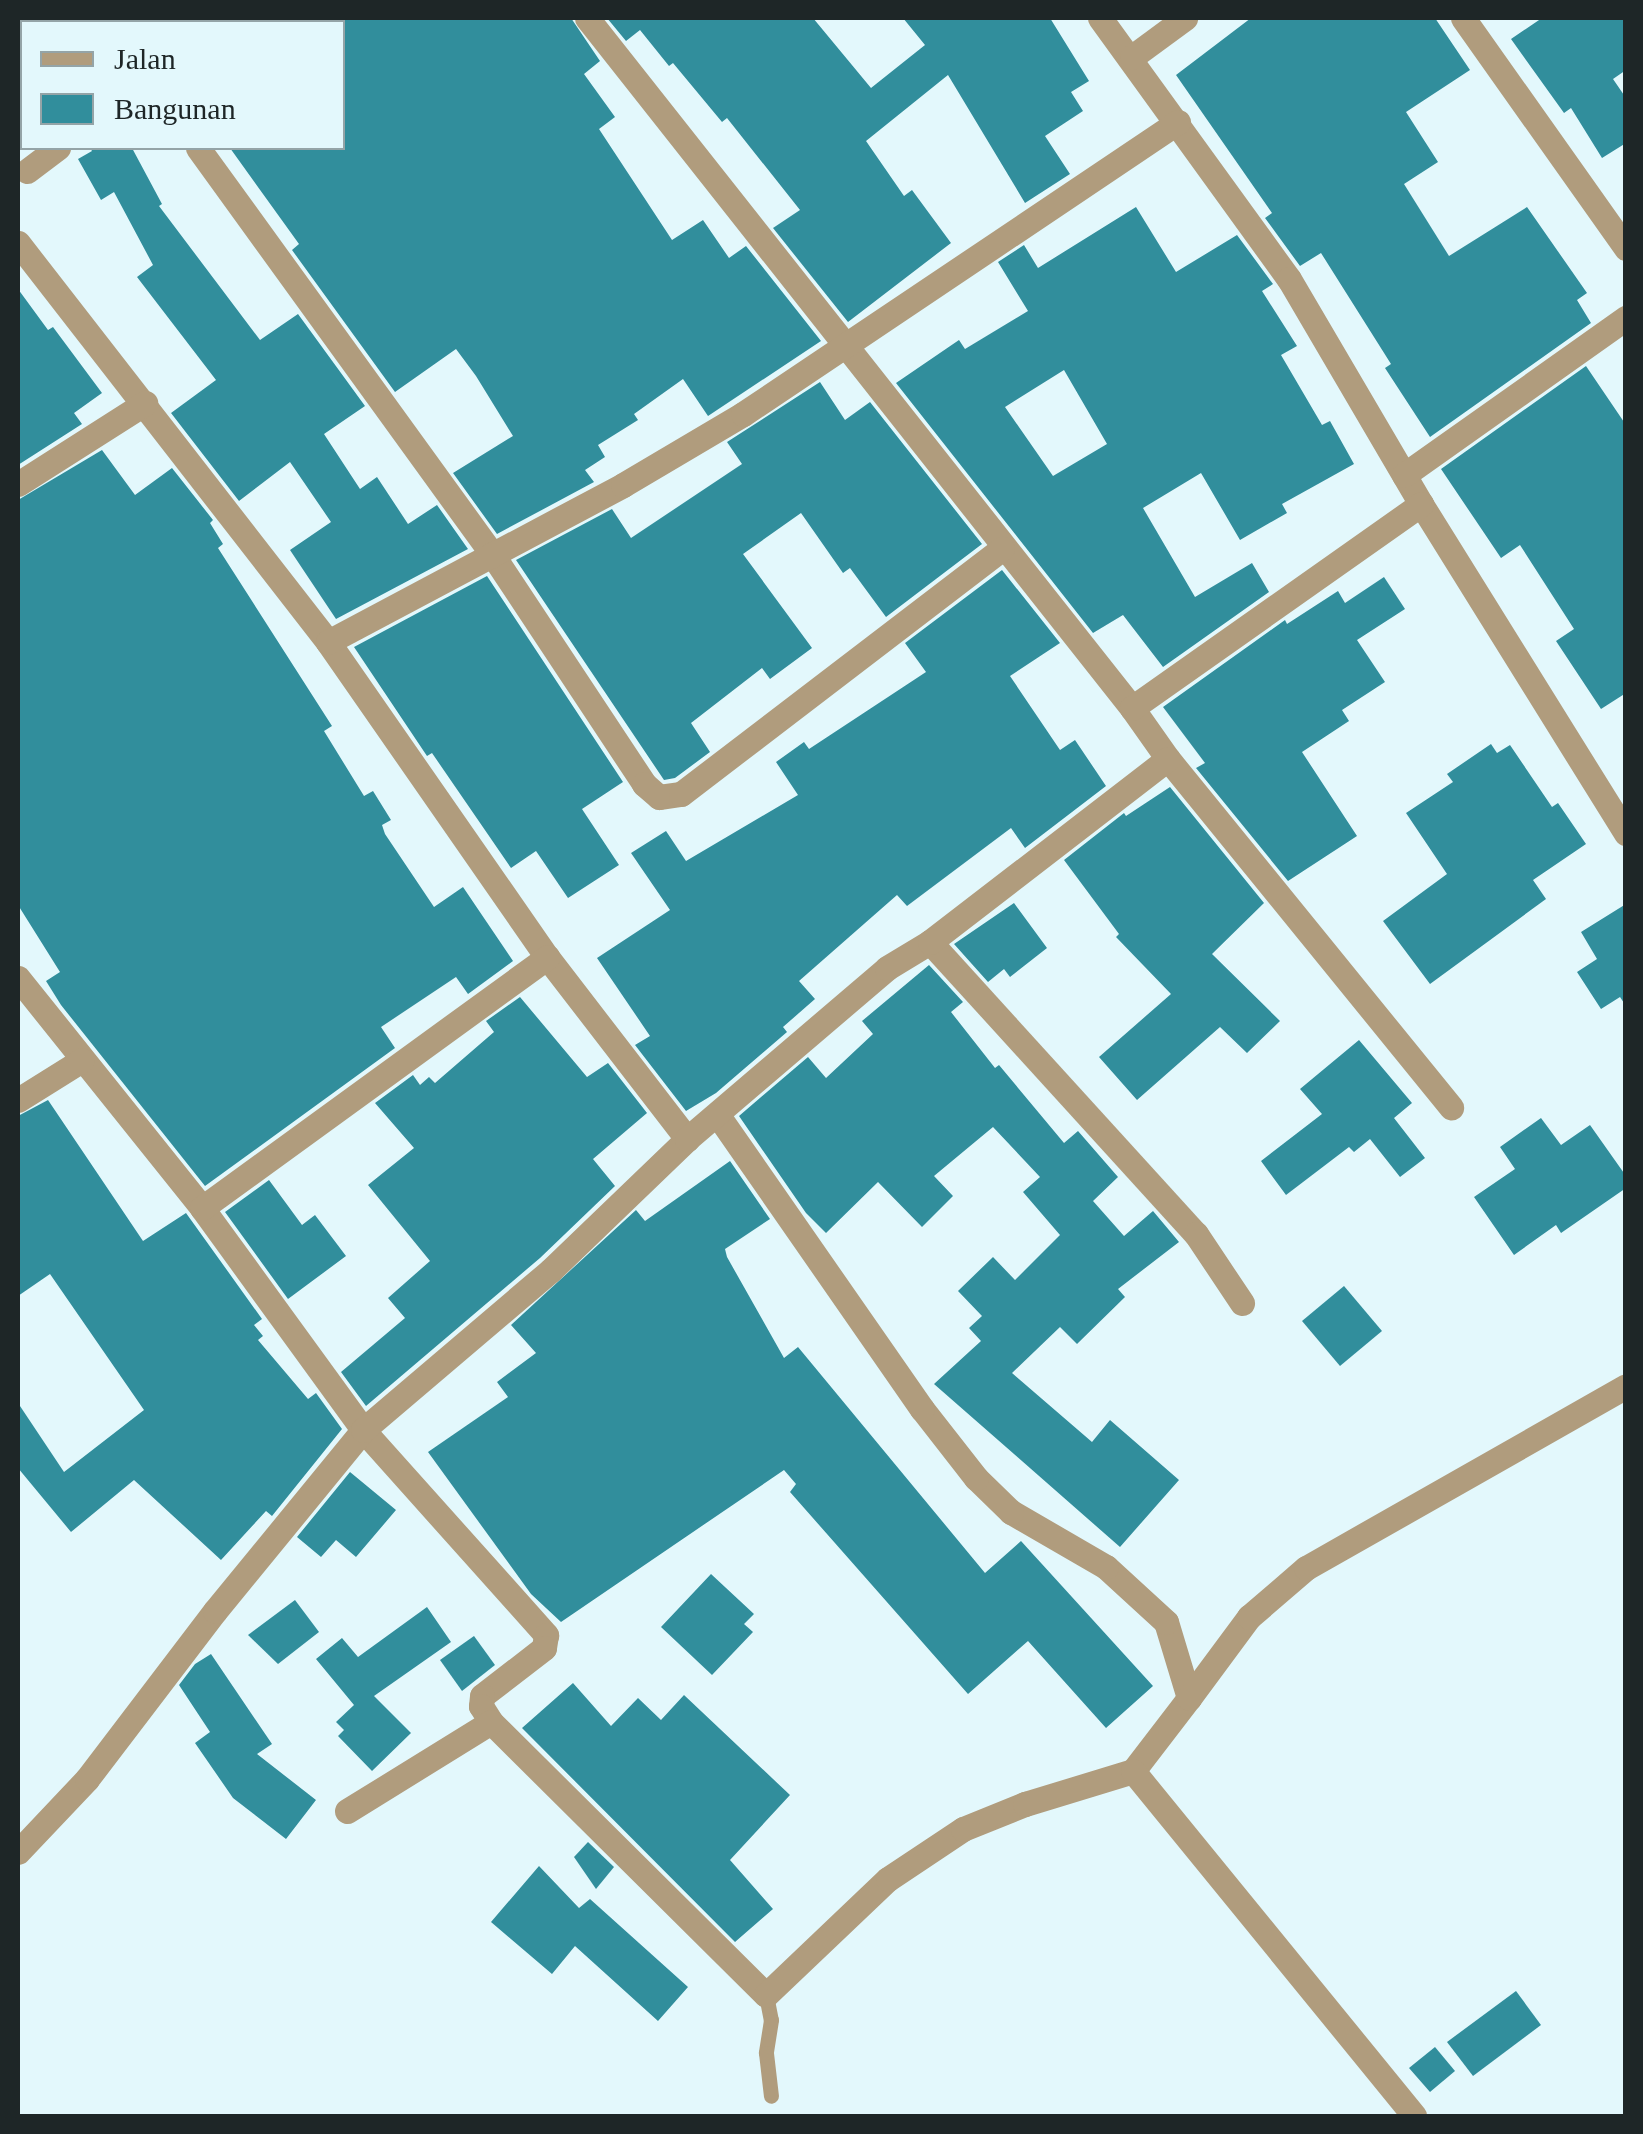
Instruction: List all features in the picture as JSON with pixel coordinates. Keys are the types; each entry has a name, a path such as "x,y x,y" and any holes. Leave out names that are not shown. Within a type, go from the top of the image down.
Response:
{"street":[{"path":"586,18 846,344 1002,549 1132,708 1168,759 1451,1107"},
{"path":"1100,18 1132,57 1289,279 1404,475 1626,832"},
{"path":"1132,57 1185,18"},
{"path":"1463,18 1626,248"},
{"path":"328,642 744,414 1178,122"},
{"path":"27,172 55,150"},
{"path":"199,150 492,554 644,784 659,797 670,799 1002,549"},
{"path":"18,243 328,642 547,957 686,1139"},
{"path":"1404,475 1626,318"},
{"path":"18,484 144,403"},
{"path":"1132,708 1422,504"},
{"path":"18,1852 47,1826 87,1779 215,1610 363,1430 551,1270 686,1139 887,968 930,942 1168,759"},
{"path":"930,942 1196,1234 1242,1303"},
{"path":"202,1208 547,957"},
{"path":"18,978 202,1208 363,1430 546,1635 544,1648 482,1696 481,1706 491,1722 766,1995 888,1879 963,1829 1025,1804 1134,1771 1249,1617 1306,1568 1626,1386"},
{"path":"18,1100 82,1060"},
{"path":"718,1115 922,1409 976,1478 1010,1512 1106,1568 1166,1622 1189,1698"},
{"path":"347,1810 491,1722"},
{"path":"1134,1771 1414,2116"}],"lane":[{"path":"766,1995 771,2020 766,2053 770,2096"}],"building":[{"path":"571,18 600,61 584,74 615,117 599,129 672,240 703,220 729,258 746,246 821,341 708,416 683,379 634,414 638,420 598,445 605,457 585,470 594,482 497,534 453,473 513,436 476,376 456,349 395,392 292,250 299,244 231,150 345,150 342,20"},
{"path":"607,18 813,18 871,88 925,45 903,18 1050,18 1089,81 1071,92 1083,111 1045,136 1070,174 1025,203 948,75 866,141 904,196 912,190 951,243 848,322 773,228 800,210 727,118 722,122 640,30 626,41"},
{"path":"1251,18 1435,18 1470,70 1406,112 1438,162 1404,184 1449,256 1527,207 1587,293 1577,300 1591,323 1430,437 1385,368 1391,364 1321,253 1300,266 1265,218 1272,213 1176,75"},
{"path":"1542,18 1626,18 1626,70 1613,79 1626,98 1626,143 1602,158 1571,108 1564,113 1511,39"},
{"path":"133,150 162,204 159,206 260,340 298,314 365,406 324,434 360,489 377,477 408,524 437,505 468,549 336,619 290,550 331,522 290,462 239,501 171,413 216,380 137,277 153,265 114,192 101,200 78,159 92,151"},
{"path":"1136,207 1176,272 1237,235 1273,284 1262,291 1297,346 1281,355 1322,425 1330,421 1354,464 1282,504 1287,513 1240,540 1201,473 1143,508 1195,597 1252,563 1269,592 1163,667 1123,615 1093,633 896,383 959,340 965,349 1028,311 998,262 1024,245 1038,268","holes":["1064,370 1107,444 1053,476 1005,407"]},
{"path":"18,289 48,330 53,327 102,393 74,413 82,424 18,465"},
{"path":"1586,366 1626,425 1626,693 1601,709 1556,641 1574,629 1520,545 1501,558 1441,469"},
{"path":"820,382 845,420 870,402 982,544 886,617 850,568 843,573 801,513 743,554 812,648 770,679 762,668 691,723 710,752 675,778 664,780 516,560 612,509 631,538 742,464 727,442"},
{"path":"102,450 135,495 172,468 213,520 210,523 223,544 218,548 332,726 324,731 364,796 373,791 391,820 382,825 385,834 434,907 463,887 513,961 468,994 456,977 381,1027 395,1048 205,1186 61,1005 46,981 60,972 18,905 18,500"},
{"path":"1002,570 1060,643 1010,676 1060,750 1075,740 1106,786 1025,848 1011,828 907,906 897,895 799,981 815,999 783,1027 787,1032 716,1093 686,1111 635,1045 650,1036 597,958 670,910 631,853 666,831 686,861 798,795 776,762 804,742 809,749 926,672 905,643"},
{"path":"487,576 623,782 582,809 619,865 568,898 536,851 511,868 432,753 427,756 354,647"},
{"path":"1384,577 1405,609 1357,640 1385,682 1342,710 1349,721 1302,752 1357,836 1288,881 1196,768 1205,763 1163,707 1285,620 1287,624 1338,591 1345,603"},
{"path":"1491,744 1497,753 1510,745 1552,807 1558,803 1586,844 1533,880 1546,899 1430,984 1383,921 1447,874 1406,813 1453,782 1447,774"},
{"path":"1170,787 1264,903 1212,954 1280,1021 1247,1053 1220,1027 1137,1100 1099,1057 1171,994 1116,937 1119,934 1064,860 1124,813 1126,816"},
{"path":"1014,903 1047,948 1010,977 1004,969 988,982 954,944"},
{"path":"1626,904 1626,1006 1620,997 1601,1009 1577,972 1597,959 1581,932"},
{"path":"929,965 963,1002 951,1012 995,1068 999,1065 1064,1143 1078,1131 1118,1177 1093,1201 1124,1236 1153,1211 1179,1242 1118,1289 1125,1297 1077,1344 1060,1327 1012,1373 1092,1442 1110,1420 1179,1480 1120,1547 934,1384 981,1341 969,1328 982,1316 958,1291 993,1257 1015,1280 1060,1235 1023,1192 1040,1177 993,1127 934,1176 953,1196 922,1227 878,1182 826,1233 806,1213 739,1116 808,1057 826,1078 873,1034 862,1021"},
{"path":"520,997 587,1077 608,1063 647,1113 593,1159 615,1186 540,1258 366,1406 341,1372 405,1318 388,1298 430,1261 368,1185 414,1148 375,1103 413,1075 420,1085 429,1077 435,1083 494,1032 486,1021"},
{"path":"1359,1040 1412,1103 1394,1118 1425,1158 1400,1177 1370,1139 1354,1152 1349,1147 1286,1195 1261,1161 1322,1114 1300,1089"},
{"path":"48,1100 143,1241 186,1213 262,1319 254,1325 263,1336 258,1340 308,1399 316,1393 342,1429 272,1516 266,1511 221,1560 134,1480 71,1532 18,1468 18,1403 64,1472 144,1410 50,1274 18,1296 18,1116"},
{"path":"1541,1118 1561,1145 1590,1125 1626,1176 1626,1188 1561,1233 1556,1225 1514,1255 1474,1197 1515,1169 1500,1147"},
{"path":"730,1161 770,1219 725,1249 727,1257 784,1358 798,1347 985,1573 1021,1541 1153,1686 1106,1728 1028,1641 968,1694 790,1492 796,1484 784,1470 561,1622 531,1594 428,1452 508,1397 497,1382 536,1353 511,1325 636,1210 645,1221"},
{"path":"269,1180 302,1225 315,1215 346,1256 288,1299 225,1212"},
{"path":"1344,1286 1382,1331 1340,1366 1302,1321"},
{"path":"350,1472 396,1510 356,1557 336,1540 321,1557 297,1537"},
{"path":"711,1574 754,1614 744,1624 753,1632 712,1675 661,1627"},
{"path":"295,1600 319,1632 278,1664 248,1635"},
{"path":"427,1607 451,1642 374,1696 411,1733 372,1771 338,1736 344,1730 336,1722 354,1705 316,1659 342,1638 358,1657"},
{"path":"474,1636 495,1665 462,1691 440,1660"},
{"path":"211,1654 272,1744 257,1754 316,1800 286,1839 233,1798 195,1743 210,1732 179,1685 195,1664"},
{"path":"573,1683 611,1726 638,1698 661,1720 684,1695 790,1795 730,1860 773,1909 735,1942 522,1728"},
{"path":"588,1842 614,1867 596,1889 574,1857"},
{"path":"539,1866 579,1908 590,1899 688,1987 658,2021 575,1946 552,1974 491,1922"},
{"path":"1516,1991 1541,2025 1473,2076 1447,2042"},
{"path":"1435,2047 1455,2071 1430,2092 1409,2068"}]}
